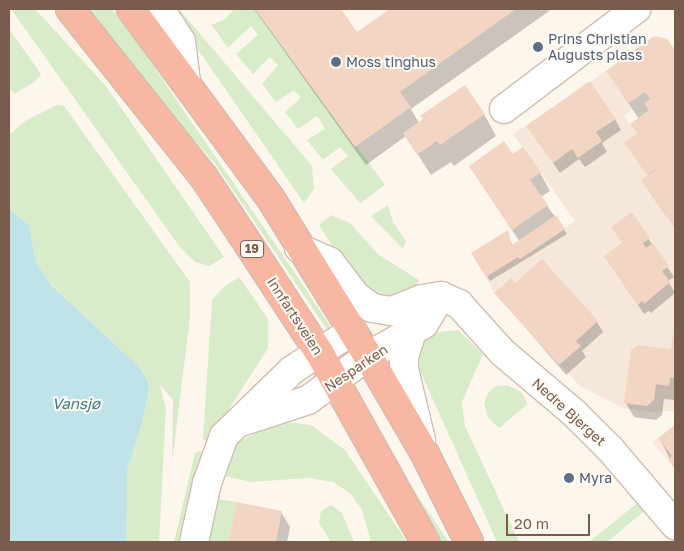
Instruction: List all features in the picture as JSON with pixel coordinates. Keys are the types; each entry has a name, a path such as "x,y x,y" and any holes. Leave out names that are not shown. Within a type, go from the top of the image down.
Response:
{"highway":[{"name":"Innfartsveien","path":"70,9 203,176 319,352 425,542"},
{"path":"131,9 186,80 271,199 299,248 368,356 425,454 469,542"}],"street":[{"path":"160,9 181,41 186,80"},
{"path":"504,109 636,9"},
{"path":"299,248 330,262 356,296 372,308 392,311 422,299 450,300"},
{"name":"Nesparken","path":"236,424 285,410 336,382 368,356 424,324 450,300"},
{"name":"Nedre Bjerget","path":"450,300 502,352 574,413 604,443 675,525"},
{"path":"194,542 217,452 224,436 292,370 352,331"},
{"path":"412,332 404,356 404,369 425,454"}],"shaded area":[{"path":"606,71 633,109 624,116 660,167 642,181 675,228 675,411 653,412 623,408 580,386 494,293 486,277 518,257 520,259 575,221 513,134"},
{"path":"675,425 675,469 652,442"}],"green space":[{"path":"11,9 35,9 106,86 224,257 209,266 195,262 179,246"},
{"path":"88,9 111,9 130,32 297,276 330,326 328,331 216,165 145,84"},
{"path":"170,9 179,9 312,166 314,189 304,203"},
{"path":"234,9 255,9 385,185 360,203 331,169 348,156 340,147 323,160 307,140 325,129 317,116 298,129 285,112 301,98 294,90 276,102 262,84 278,65 270,57 253,74 236,54 258,35 251,26 228,48 211,25 224,20"},
{"path":"9,29 41,74 36,81 14,94 9,88"},
{"path":"57,105 64,106 190,282 190,317 172,464 173,400 160,385 166,409 159,542 126,542 125,530 127,471 142,423 149,391 148,381 137,365 51,285 36,262 29,225 9,209 9,135 25,121"},
{"path":"388,205 393,222 406,241 403,249 371,216"},
{"path":"331,215 350,223 379,255 419,280 414,291 387,301 357,285 319,225"},
{"path":"239,277 268,319 268,348 208,442 203,439 212,300 224,287"},
{"path":"458,330 483,354 462,402 465,426 519,542 497,542 417,364 418,347 427,338 439,332"},
{"path":"507,385 521,392 528,404 499,428 488,417 484,403 488,393 496,386"},
{"path":"294,423 311,425 345,450 407,542 371,542 362,510 350,493 333,482 308,478 251,482 225,476 221,468 232,448 242,440 275,424"},
{"path":"200,451 204,454 184,542 174,542 195,453"},
{"path":"396,467 430,514 449,542 436,542"},
{"path":"216,499 236,502 229,542 204,542"},
{"path":"641,500 647,509 607,542 589,542"},
{"path":"331,505 342,513 354,542 331,542 319,523 321,511"}],"water":[{"name":"Vansjø","path":"9,209 29,225 36,262 51,285 137,365 148,381 149,391 142,423 127,471 126,542 9,542"}],"building":[{"name":"Moss tinghus","path":"255,9 341,9 357,32 390,9 516,9 400,92 411,107 355,147"},
{"path":"654,36 667,39 675,50 675,228 641,180 660,167 647,175 624,143 637,134 630,124 649,110 644,103 650,99 645,92 629,103 606,71"},
{"path":"590,81 616,119 596,132 602,141 578,158 572,149 553,163 526,126"},
{"path":"465,85 485,114 440,145 437,141 417,155 403,133 423,119 420,116"},
{"path":"504,141 513,154 523,147 541,172 530,180 548,205 512,230 469,166"},
{"path":"632,212 650,238 643,243 646,248 653,243 669,266 662,271 670,282 644,304 642,301 638,305 604,256 622,243 611,227"},
{"path":"556,215 565,229 520,259 518,257 486,277 471,253 508,230 512,245"},
{"path":"542,259 598,321 576,341 581,346 559,365 494,293 511,278 515,283"},
{"path":"675,322 675,378 670,378 669,386 656,384 654,400 647,406 624,403 631,350 638,345 671,349"},
{"path":"675,425 675,469 668,459 672,456 658,438"},
{"path":"236,502 282,511 276,542 229,542"}],"place":[{"name":"Prins Christian Augusts plass","path":"538,47"},
{"name":"Moss tinghus","path":"336,62"},
{"name":"Myra","path":"569,478"}]}
